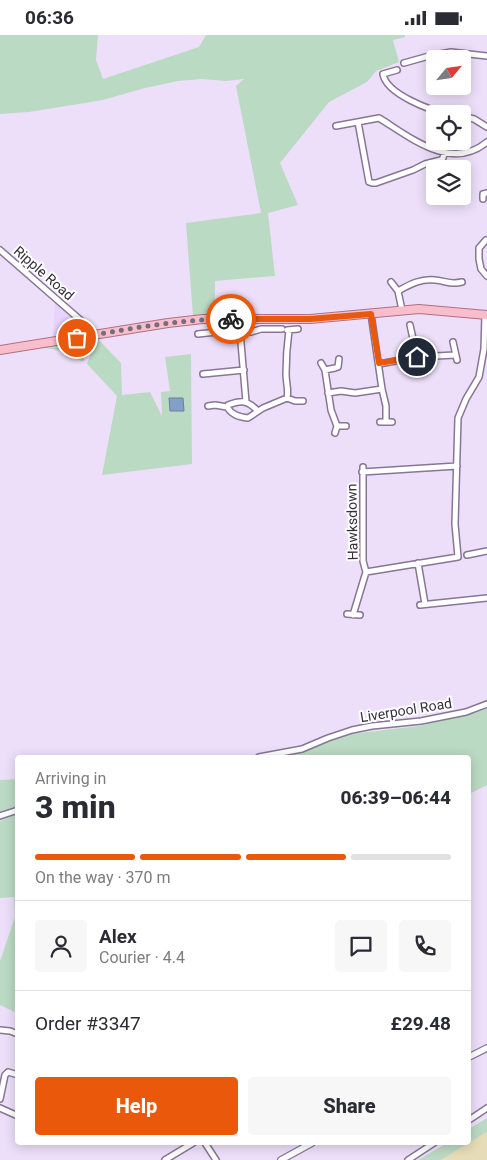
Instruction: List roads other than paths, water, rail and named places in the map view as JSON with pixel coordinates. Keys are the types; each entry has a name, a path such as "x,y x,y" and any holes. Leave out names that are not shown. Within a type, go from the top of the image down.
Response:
{"main road":[{"path":"0,350 179,321 208,319 304,319 432,309 486,315"}],"street":[{"path":"404,63 451,52 487,56"},
{"path":"397,70 383,74 384,79 393,89 426,107"},
{"path":"336,126 379,118 424,145 444,153 457,154 469,152 487,142"},
{"path":"471,118 487,127"},
{"path":"358,122 369,182 372,183 441,160 444,153"},
{"path":"483,199 482,194 487,193"},
{"path":"485,239 479,248 481,269 487,276"},
{"name":"Ripple Road","path":"0,250 85,324 95,335"},
{"path":"398,291 408,285 426,279 453,284 462,282"},
{"path":"390,282 398,291 402,310"},
{"path":"371,314 386,406 386,422"},
{"name":"Hawksdown","path":"366,572 458,557 455,525 458,418 466,399 479,377 485,349 486,315"},
{"path":"239,319 246,402"},
{"path":"410,325 409,333 417,357"},
{"path":"198,334 217,331 251,332 261,329 298,329"},
{"path":"285,330 287,398"},
{"path":"379,363 417,357 456,358 453,342"},
{"path":"325,370 338,367 339,359"},
{"path":"321,363 325,370 331,410 337,426 335,433"},
{"path":"203,374 244,370"},
{"path":"328,393 341,391 355,393 382,389"},
{"path":"227,407 229,411 237,416 248,418 258,411 287,398 303,401"},
{"path":"208,407 215,405 227,407 242,401 258,411"},
{"path":"337,426 346,426"},
{"name":"Hawksdown","path":"360,615 350,614 366,572 362,561 363,470 457,466"},
{"path":"467,555 487,551"},
{"path":"418,563 423,605 487,598"},
{"name":"Liverpool Road","path":"270,755 302,749 352,730 430,719 466,712 487,704"},
{"path":"0,816 15,811"},
{"path":"0,1029 15,1033"},
{"path":"471,1056 487,1048"},
{"path":"0,1099 4,1075 8,1072 15,1074"},
{"path":"0,1108 15,1115"},
{"path":"471,1119 487,1108"},
{"path":"165,1160 190,1145"},
{"path":"206,1145 216,1160"},
{"path":"281,1160 308,1145"},
{"path":"408,1160 431,1145"}],"water":[{"path":"169,398 183,398 184,411 170,411"}]}
